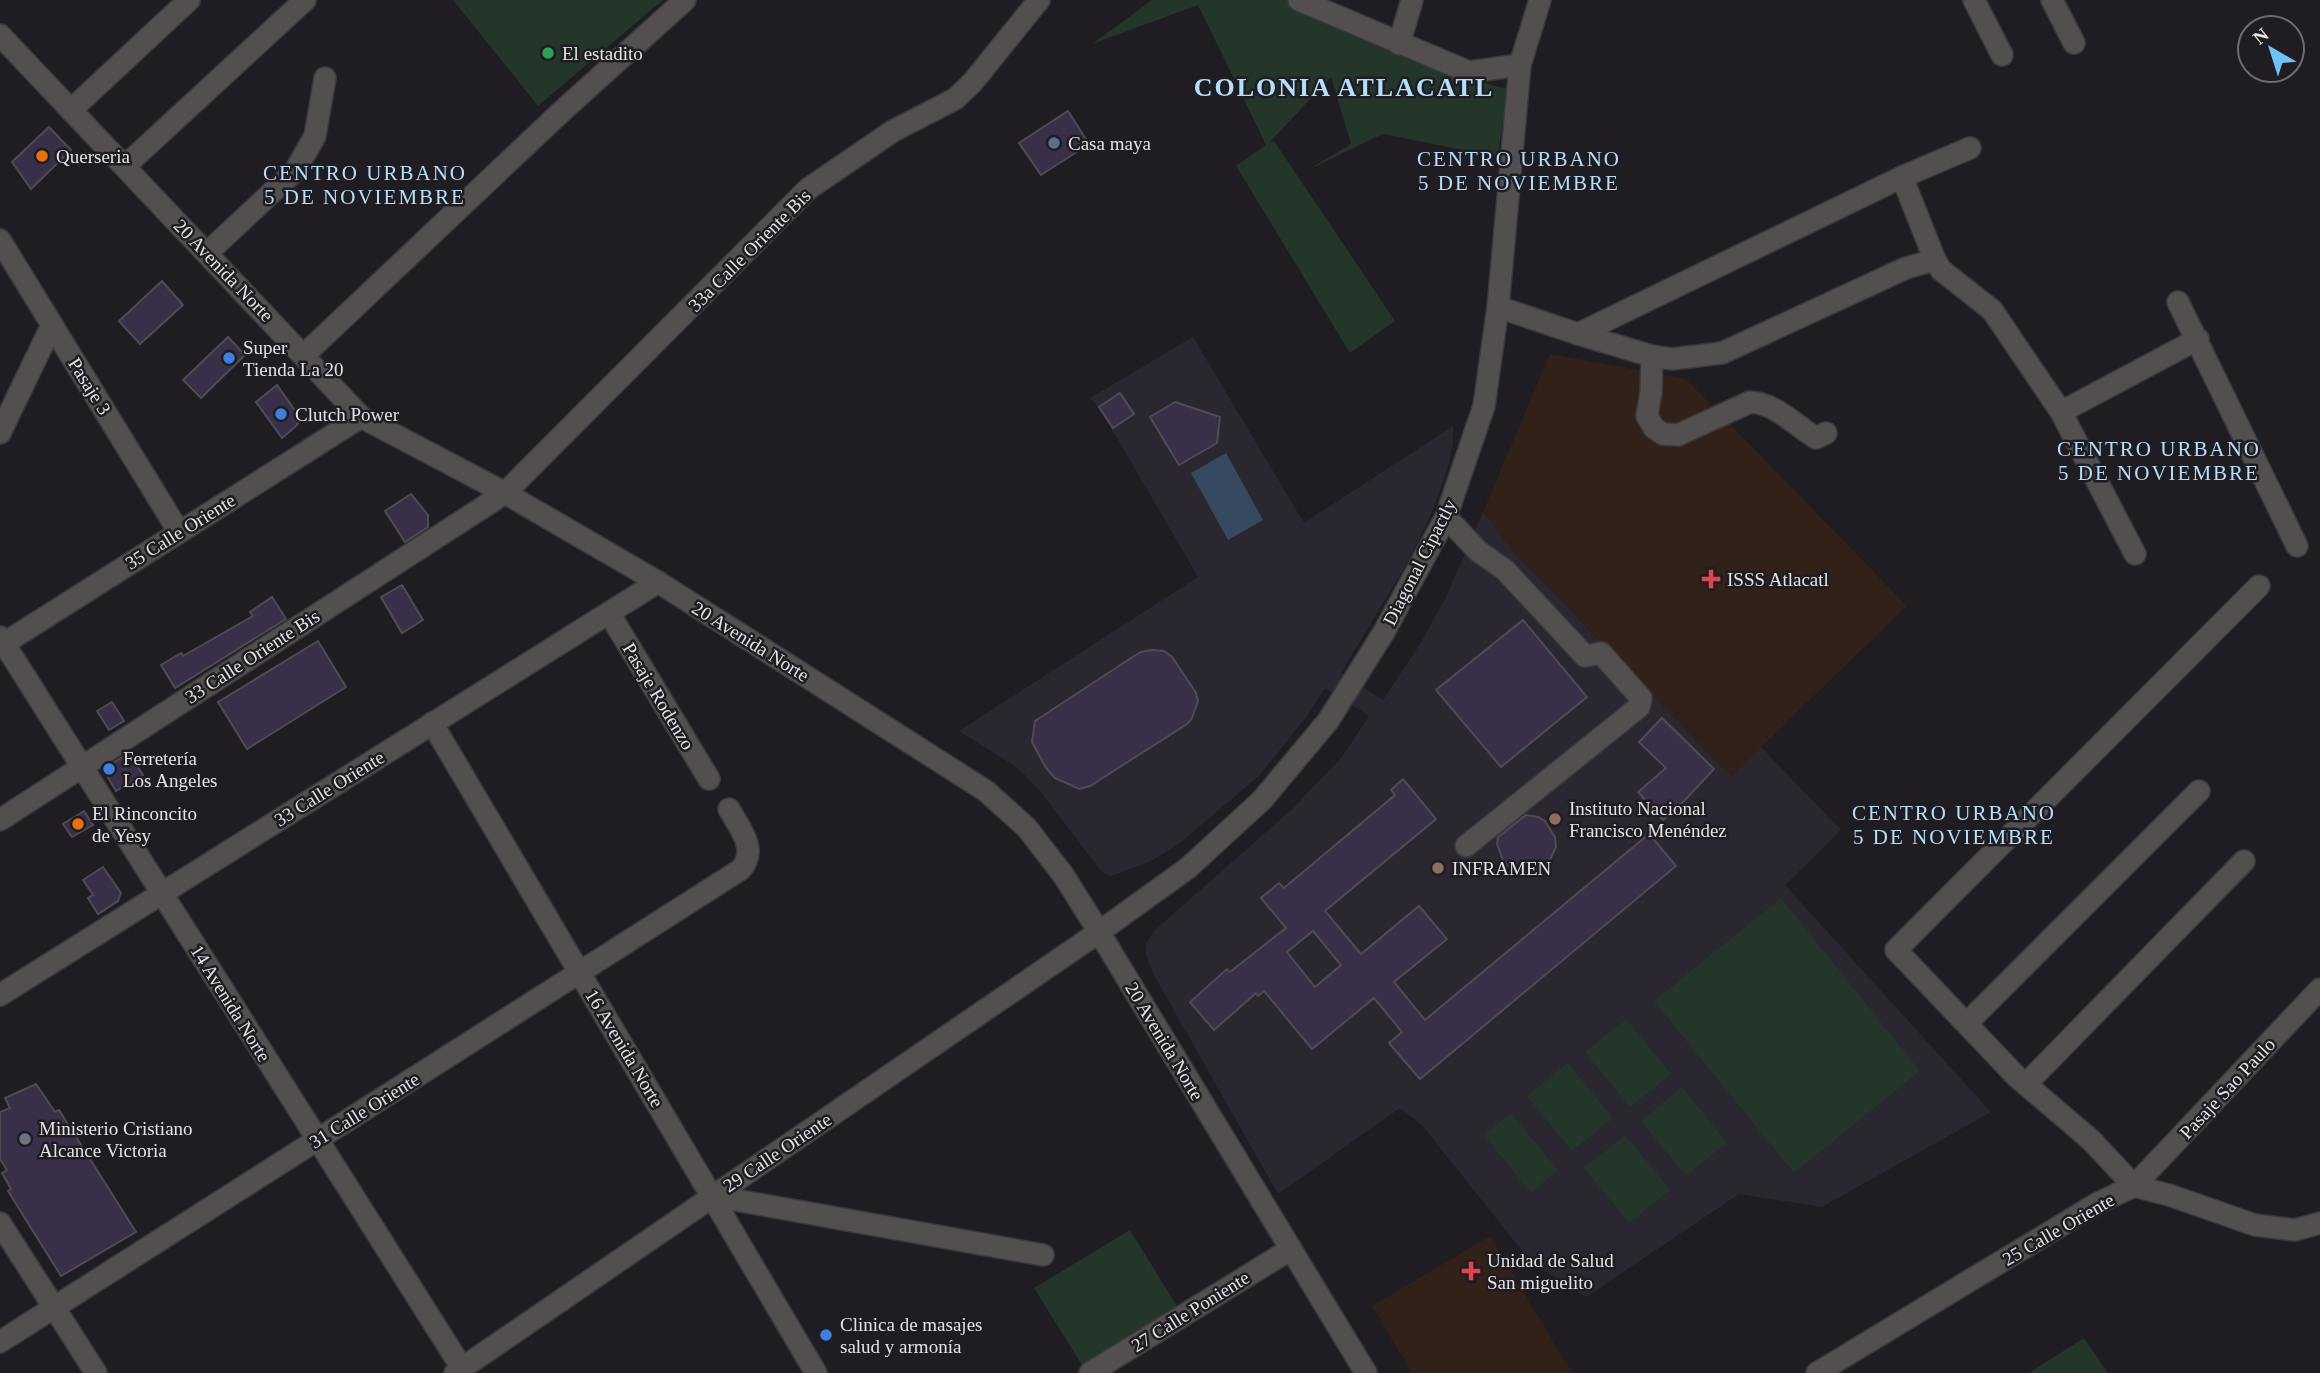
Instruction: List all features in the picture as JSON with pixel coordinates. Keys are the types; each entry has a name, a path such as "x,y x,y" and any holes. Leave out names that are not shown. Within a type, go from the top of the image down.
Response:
{"street":[{"path":"71,110 189,0"},
{"path":"125,166 305,0"},
{"path":"304,355 560,113 685,0"},
{"name":"33a Calle Oriente Bis","path":"505,493 808,190 893,131 955,99 972,83 1039,0"},
{"path":"1399,44 1412,0"},
{"name":"Diagonal Cipactly","path":"1099,932 1188,868 1262,800 1328,721 1384,632 1446,517 1484,405 1499,307 1520,65 1540,0"},
{"path":"1974,0 2002,55"},
{"path":"2052,0 2074,43"},
{"path":"1311,3 1399,44 1469,72 1520,65"},
{"name":"20 Avenida Norte","path":"0,35 361,417 505,493 658,582 986,791 1027,828 1064,876 1099,932 1366,1373"},
{"path":"207,253 295,171 315,136 325,78"},
{"path":"1578,334 1902,177 1970,148"},
{"path":"1902,177 1941,270 1992,310 2061,412 2135,554"},
{"name":"Pasaje 3","path":"0,240 179,532"},
{"path":"1499,307 1578,334 1652,356 1672,359 1723,353 1906,268 1935,260"},
{"path":"2178,302 2297,546"},
{"path":"0,433 52,326"},
{"path":"2061,412 2198,339"},
{"path":"1652,356 1647,416 1654,428 1663,434 1678,435 1750,402 1775,409 1816,438 1826,433"},
{"name":"35 Calle Oriente","path":"1,642 361,417"},
{"name":"33 Calle Oriente Bis","path":"0,820 505,493"},
{"path":"1446,517 1478,551 1505,570 1585,656 1601,653 1641,698 1639,707 1466,846"},
{"name":"33 Calle Oriente","path":"0,995 658,582"},
{"path":"2134,1186 2091,1140 2015,1076 1968,1023 1896,950 2259,586"},
{"name":"Pasaje Rodenzo","path":"608,613 709,779"},
{"name":"14 Avenida Norte","path":"1,642 83,766 458,1371"},
{"name":"16 Avenida Norte","path":"432,723 816,1373"},
{"path":"1968,1023 2199,791"},
{"name":"31 Calle Oriente","path":"0,1342 729,878 746,863 749,855 746,839 729,809"},
{"path":"2026,1084 2244,861"},
{"name":"29 Calle Oriente","path":"458,1371 1099,932"},
{"name":"Pasaje Sao Paulo","path":"2134,1186 2320,989"},
{"name":"25 Calle Oriente","path":"1817,1373 2098,1203 2134,1186 2169,1195 2255,1225 2295,1230 2320,1223"},
{"path":"713,1196 1043,1255"},
{"path":"0,1223 96,1373"},
{"name":"27 Calle Poniente","path":"1090,1373 1291,1249"}],"shaded area":[{"name":"Instituto Nacional Francisco Menéndez","path":"1193,337 1304,523 1453,426 1453,444 1447,470 1430,517 1404,568 1341,673 1383,700 1420,644 1446,597 1483,512 1514,552 1731,776 1761,747 1841,830 1785,885 1991,1112 1822,1207 1739,1194 1586,1297 1531,1262 1422,1125 1400,1108 1278,1194 1154,975 1146,955 1146,944 1154,931 1292,809 1342,757 1369,716 1325,688 1306,717 1259,776 1176,846 1149,862 1111,876 1101,871 1041,792 1018,768 959,731 1198,577 1099,407 1090,398"},
{"name":"ISSS Atlacatl","path":"1550,354 1686,379 1907,606 1731,776 1514,552 1483,512"},
{"name":"Unidad de Salud San miguelito","path":"1490,1236 1572,1373 1412,1373 1372,1306"}],"green space":[{"name":"El estadito","path":"453,0 663,0 538,106"},
{"path":"1152,0 1291,0 1366,40 1466,78 1507,89 1498,157 1383,134 1308,170 1351,144 1331,77 1270,142 1274,141 1395,321 1350,353 1236,166 1266,145 1198,5 1092,44"},
{"path":"1781,898 1920,1071 1794,1173 1654,1001"},
{"path":"1626,1019 1671,1074 1630,1107 1585,1052"},
{"path":"1568,1063 1613,1118 1572,1151 1527,1096"},
{"path":"1682,1087 1727,1143 1686,1176 1641,1121"},
{"path":"1511,1113 1558,1170 1531,1193 1484,1135"},
{"path":"1625,1135 1670,1190 1629,1223 1584,1168"},
{"path":"1130,1230 1183,1316 1087,1373 1034,1288"},
{"path":"2084,1338 2108,1373 2029,1373"}],"water":[{"path":"1226,453 1263,520 1228,540 1191,473"}],"building":[{"name":"Casa maya","path":"1068,111 1089,144 1041,175 1019,143"},
{"name":"Querseria","path":"49,127 71,150 31,189 12,162"},
{"path":"162,281 183,305 140,344 119,321"},
{"path":"228,337 245,355 201,398 183,380"},
{"name":"Clutch Power","path":"277,385 301,419 282,438 256,402"},
{"path":"1120,393 1134,414 1113,428 1099,407"},
{"path":"1175,402 1220,417 1217,443 1179,465 1150,417"},
{"path":"411,494 428,515 428,527 405,542 385,511"},
{"path":"402,585 423,620 402,633 381,597"},
{"path":"272,597 286,619 175,688 161,665 181,653 183,656 253,616 250,612"},
{"path":"1523,620 1587,697 1501,767 1436,690"},
{"path":"318,641 346,687 247,749 218,702"},
{"path":"1152,650 1164,651 1172,657 1196,693 1198,701 1192,718 1187,724 1090,786 1079,789 1055,778 1046,768 1032,742 1035,721 1131,658"},
{"path":"112,702 124,721 109,730 97,711"},
{"path":"1662,718 1714,769 1663,820 1638,792 1666,768 1639,742"},
{"path":"129,753 143,775 116,791 103,769"},
{"path":"1403,779 1436,819 1325,911 1361,954 1419,906 1447,939 1394,982 1425,1020 1649,834 1676,866 1420,1079 1389,1043 1402,1032 1374,998 1312,1049 1264,991 1258,996 1256,993 1214,1030 1190,1002 1227,969 1230,972 1286,928 1261,898 1279,883 1284,888 1395,795 1391,790","holes":["1313,931 1341,965 1315,987 1287,952"]},
{"name":"El Rinconcito de Yesy","path":"84,811 93,825 72,837 63,824"},
{"path":"1526,815 1545,821 1555,837 1556,847 1548,864 1531,873 1521,873 1504,863 1497,844 1498,837"},
{"path":"103,867 121,893 118,901 98,914 88,898 93,895 83,880"},
{"path":"36,1084 55,1112 59,1110 136,1232 61,1276 8,1191 11,1189 2,1173 7,1170 0,1159 0,1112 10,1108 5,1098"}],"place":[{"name":"El estadito","path":"548,53"},
{"name":"Casa maya","path":"1054,143"},
{"name":"Querseria","path":"42,156"},
{"name":"Super Tienda La 20","path":"229,358"},
{"name":"Clutch Power","path":"281,414"},
{"name":"ISSS Atlacatl","path":"1711,579"},
{"name":"Ferretería Los Angeles","path":"109,769"},
{"name":"Instituto Nacional Francisco Menéndez","path":"1555,819"},
{"name":"El Rinconcito de Yesy","path":"78,824"},
{"name":"INFRAMEN","path":"1438,868"},
{"name":"Ministerio Cristiano Alcance Victoria","path":"25,1139"},
{"name":"Unidad de Salud San miguelito","path":"1471,1271"},
{"name":"Clinica de masajes salud y armonía","path":"826,1335"}],"district":[{"name":"COLONIA ATLACATL","path":"1344,87"},
{"name":"CENTRO URBANO 5 DE NOVIEMBRE","path":"1519,171"},
{"name":"CENTRO URBANO 5 DE NOVIEMBRE","path":"365,185"},
{"name":"CENTRO URBANO 5 DE NOVIEMBRE","path":"2159,461"},
{"name":"CENTRO URBANO 5 DE NOVIEMBRE","path":"1954,825"}]}
